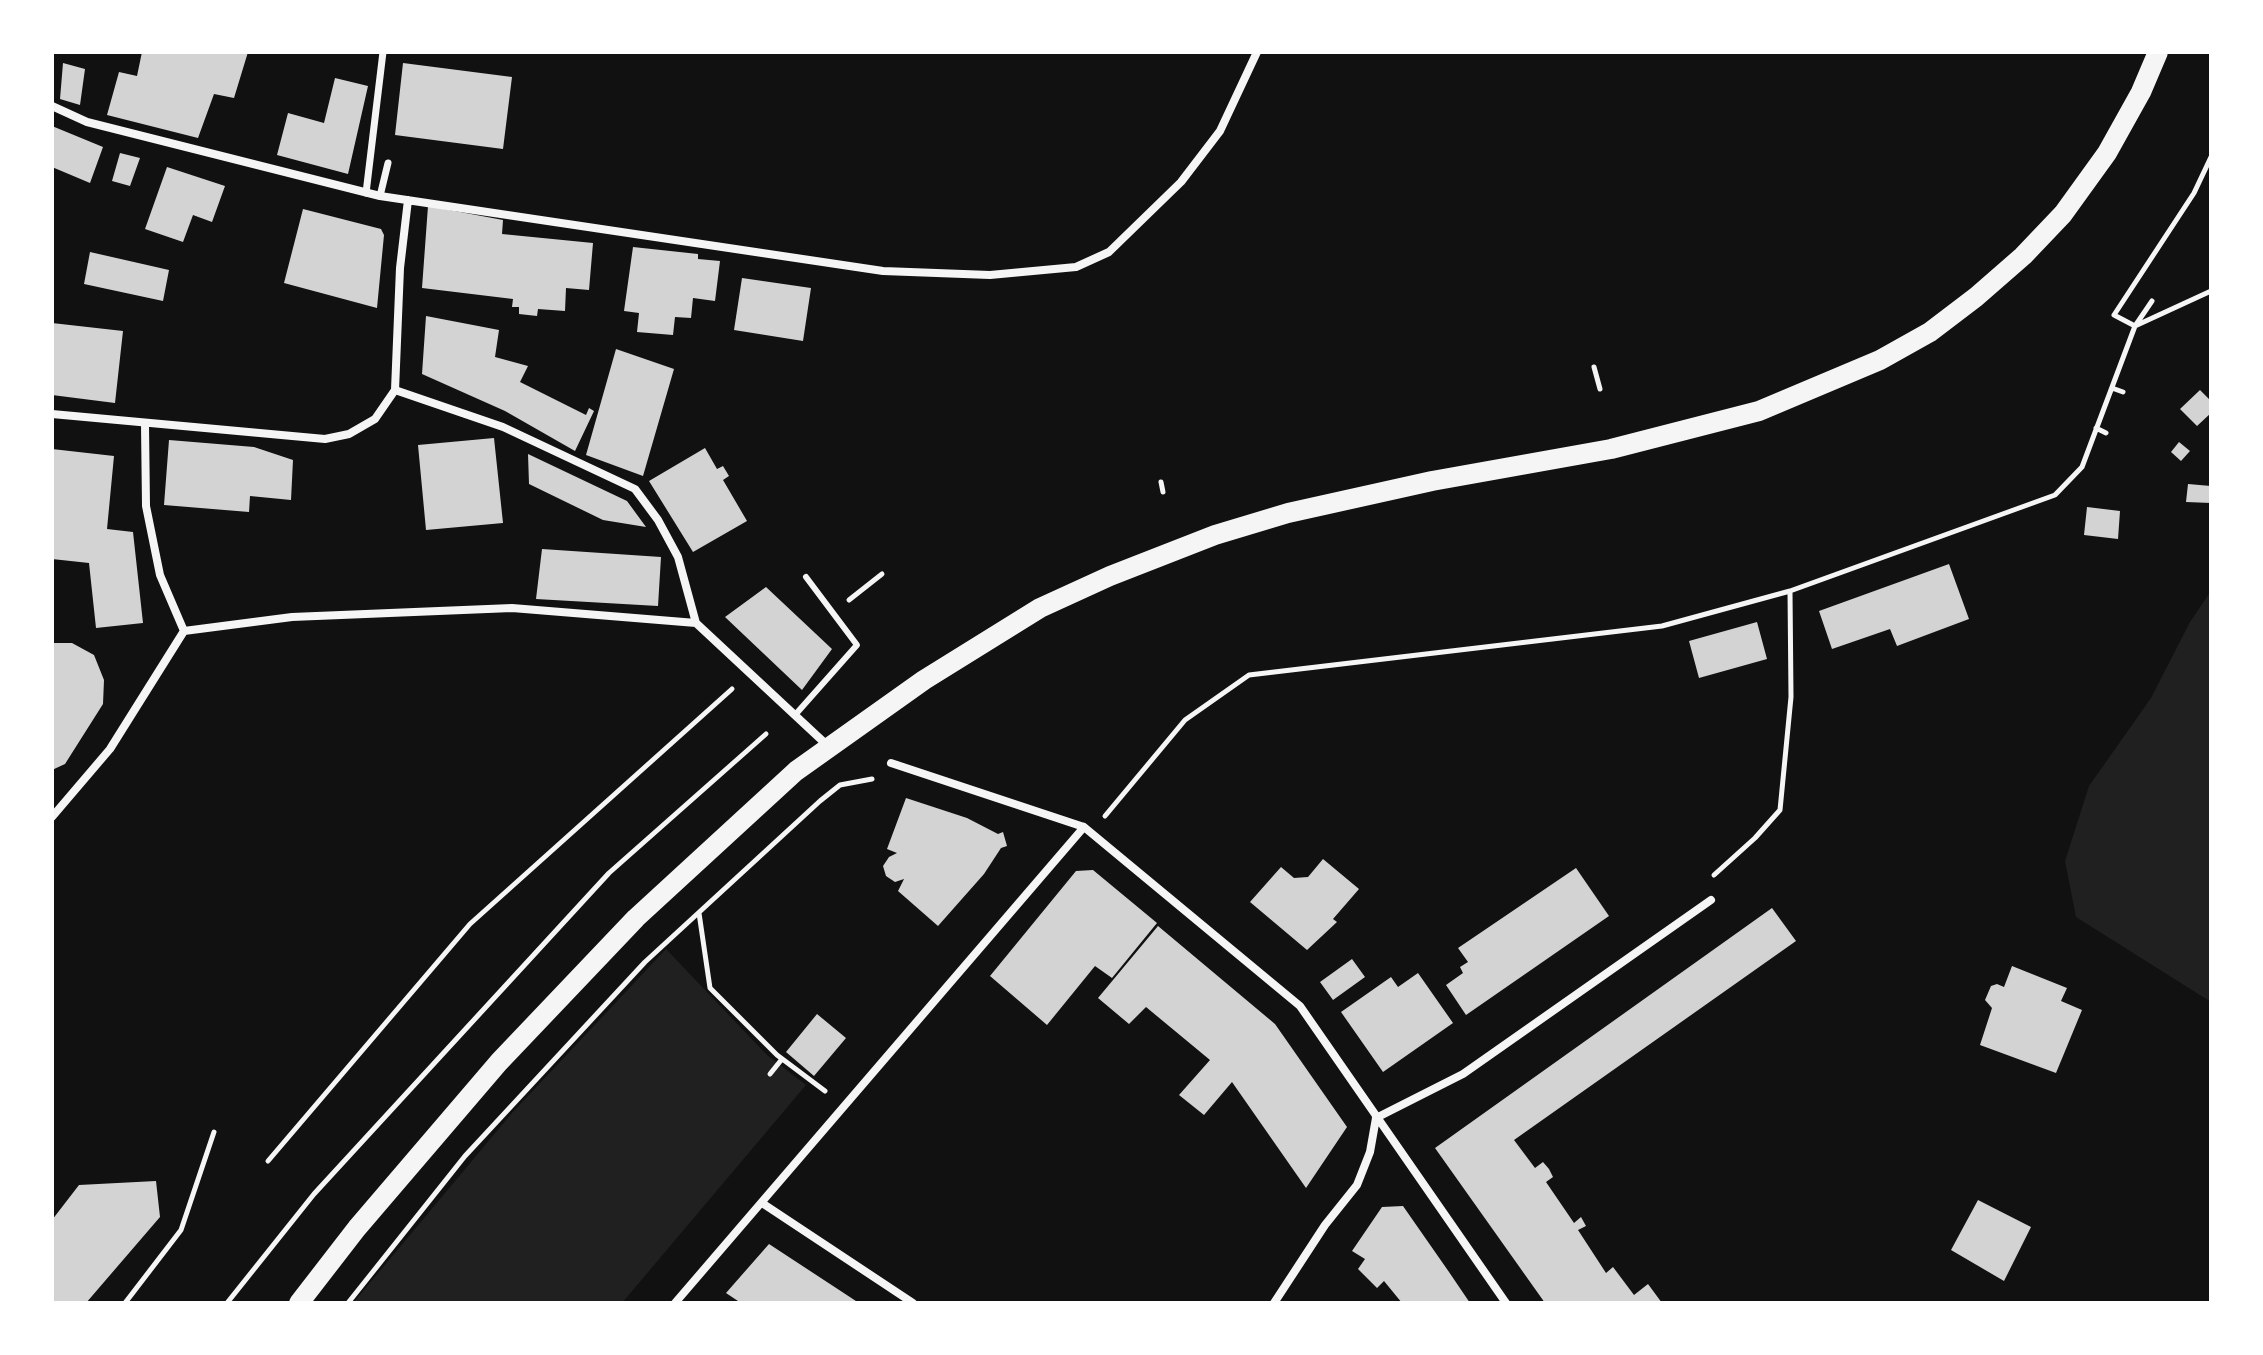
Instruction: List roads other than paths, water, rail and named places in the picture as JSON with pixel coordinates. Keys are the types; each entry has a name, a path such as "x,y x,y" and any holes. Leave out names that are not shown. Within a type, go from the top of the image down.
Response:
{"main road":[{"path":"299,1303 357,1228 510,1051 714,843 828,746 924,680 1040,608 1110,576 1215,535 1288,513 1432,481 1611,449 1759,411 1880,360 1930,332 1976,297 2023,256 2063,214 2107,153 2141,92 2158,52"}],"street":[{"path":"366,193 383,52"},
{"path":"52,106 87,122 380,196 883,271 990,275 1076,267 1109,252 1181,182 1220,131 1257,52"},
{"path":"380,196 388,163"},
{"path":"52,414 145,425 325,439 349,434 375,419 395,390 400,268 408,200"},
{"path":"395,390 503,427 635,489 658,520 678,557 696,623 828,746"},
{"path":"145,425 146,506 160,575 184,631"},
{"path":"184,631 292,617 512,608 696,623"},
{"path":"52,817 103,759 184,631"},
{"path":"891,763 1084,827 1300,1006 1506,1303"},
{"path":"675,1303 1084,827"},
{"path":"1376,1118 1463,1074 1711,900"},
{"path":"1274,1303 1325,1225 1357,1185 1370,1152 1376,1118"},
{"path":"762,1203 913,1303"}],"lane":[{"path":"795,715 857,645 806,577"}]}
